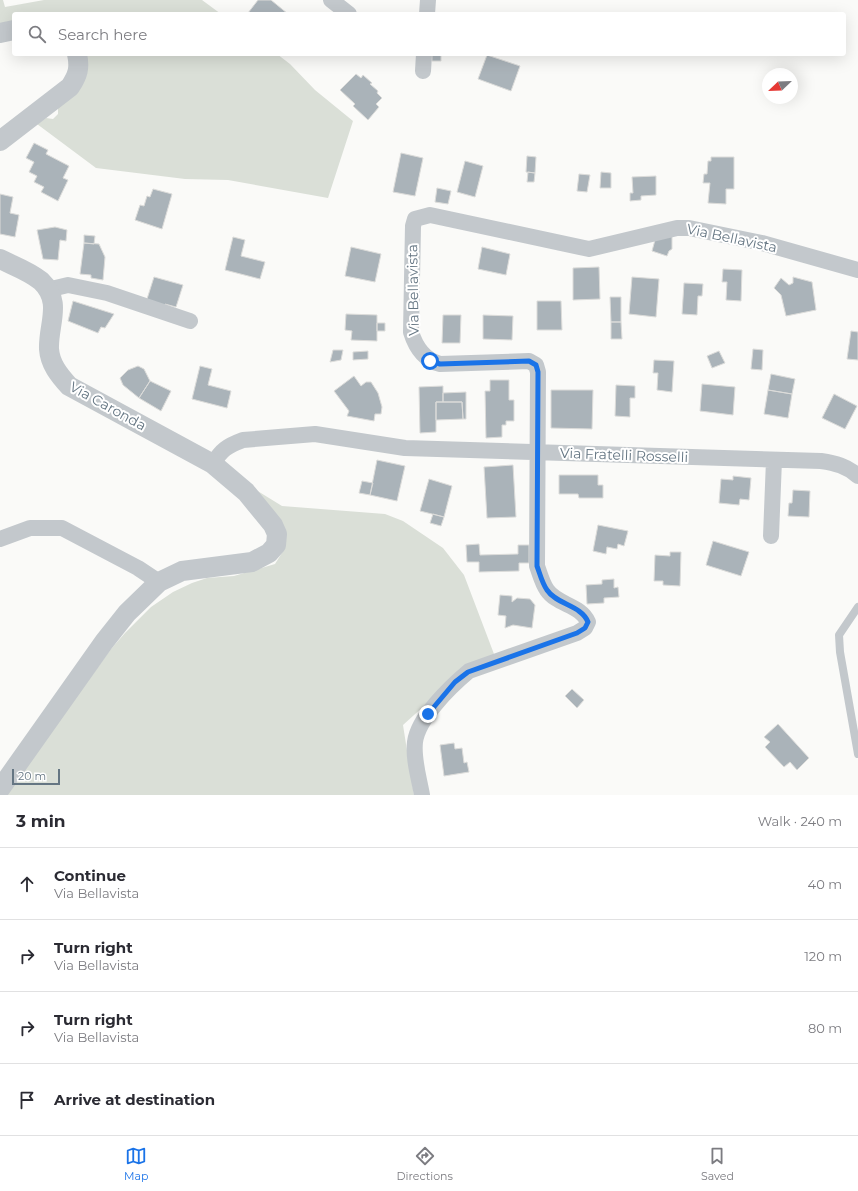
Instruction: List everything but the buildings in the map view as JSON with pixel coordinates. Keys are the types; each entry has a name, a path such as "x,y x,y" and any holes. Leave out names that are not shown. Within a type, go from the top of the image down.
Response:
{"street":[{"path":"332,0 347,12"},
{"path":"428,0 428,12"},
{"path":"0,33 12,30"},
{"path":"0,141 70,87 78,75 79,65 77,56"},
{"path":"423,71 424,56"},
{"name":"Via Bellavista","path":"422,795 415,753 415,742 418,729 455,682 468,672 577,633 585,628 588,622 585,614 560,601 547,591 537,566 539,453 538,372 536,365 529,361 440,364 430,361 414,342 411,332 413,226 415,219 430,215 589,249 677,228 689,228 762,243 858,270"},
{"name":"Via Caronda","path":"0,260 28,271 41,282 54,300 54,313 49,348 52,362 58,374 69,386 213,464 246,492 273,525 277,534 276,545 269,554 252,562 182,571 159,582"},
{"path":"48,290 68,285 107,293 190,321"},
{"name":"Via Fratelli Rosselli","path":"213,464 220,452 243,440 316,434 405,448 821,461 837,464 851,470 858,476"},
{"path":"772,536 774,460"},
{"path":"0,539 30,528 62,528 138,568 159,582 128,614 104,642 0,789"}],"lane":[{"path":"858,607 839,635 840,652 858,754"}],"shaded area":[{"path":"0,0 3,0 5,7 44,0 202,0 218,12 12,12 12,21 0,24"},
{"path":"85,56 280,56 290,64 315,90 353,121 328,198 228,180 185,179 96,168 37,124 46,118 53,119 58,114 58,108"},
{"path":"256,490 282,506 385,514 403,521 443,548 464,575 494,654 487,660 467,667 403,725 414,795 5,795 111,649 151,607 173,592 192,583 207,578 234,576 275,564 285,548"}],"route":[{"path":"428,714 455,682 468,672 577,633 585,628 588,622 585,614 560,601 547,591 542,582 537,566 539,453 538,372 536,365 529,361 440,364 430,361"}]}
